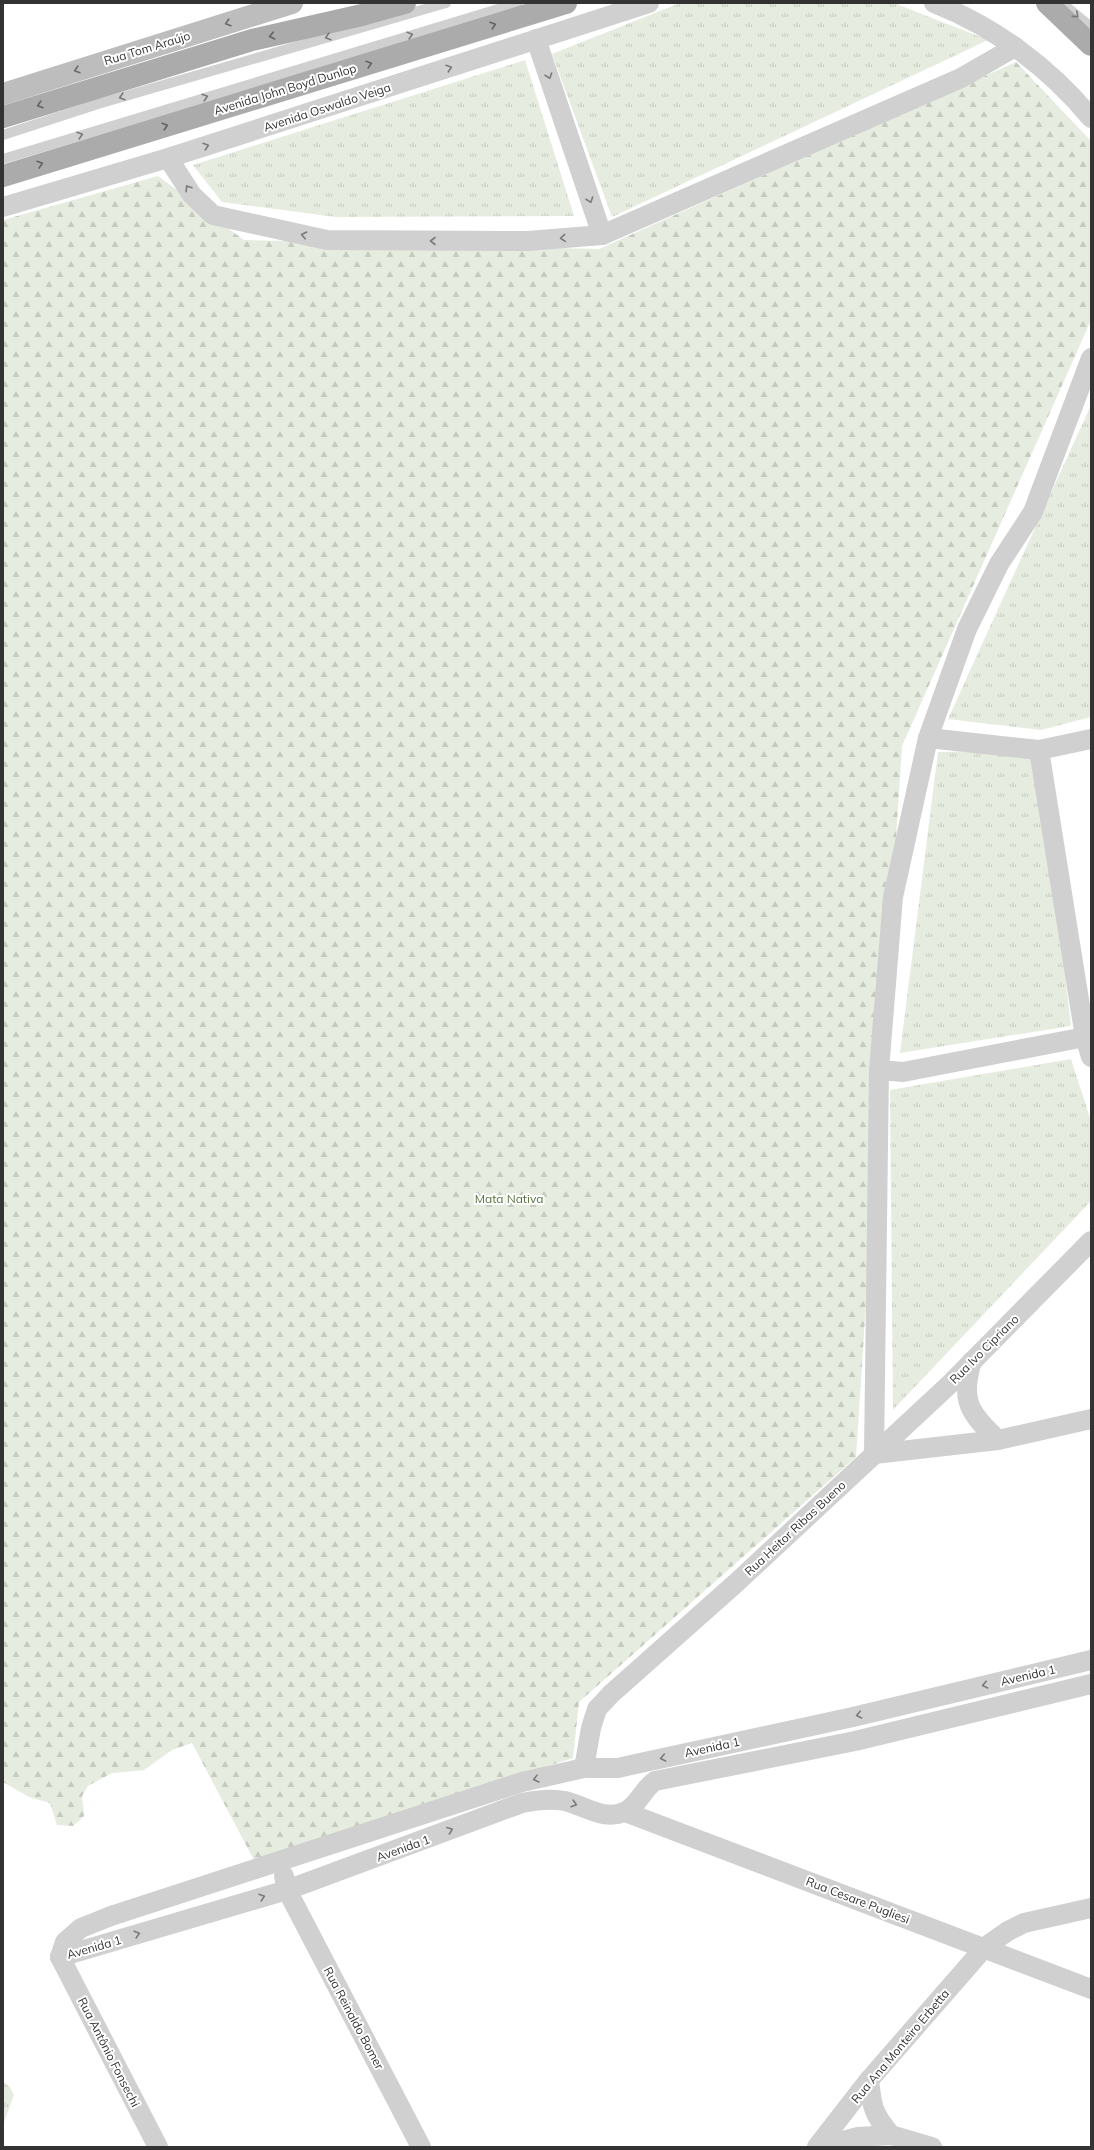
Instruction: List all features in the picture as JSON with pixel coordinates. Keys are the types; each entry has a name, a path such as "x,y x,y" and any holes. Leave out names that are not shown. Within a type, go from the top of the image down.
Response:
{"main road":[{"name":"Rua Tom Araújo","path":"3,94 292,3"},
{"path":"3,117 252,40 362,15 405,3"},
{"name":"Avenida John Boyd Dunlop","path":"3,176 566,3"},
{"path":"1047,3 1091,45"}],"street":[{"name":"Avenida Oswaldo Veiga","path":"3,207 168,158 649,3"},
{"path":"934,3 963,16 1015,47 1062,86 1091,118"},
{"path":"536,39 602,235"},
{"path":"168,158 192,195 213,215 327,240 528,241 602,235 962,78 1015,47"},
{"path":"1091,358 1033,512 999,564 967,629 928,738 893,897 879,1070 874,1454 998,1440 1091,1419"},
{"path":"928,738 1039,750 1091,739"},
{"path":"1039,750 1085,1038 1091,1057"},
{"path":"879,1070 903,1072 1085,1038"},
{"name":"Rua Ivo Cipriano","path":"874,1454 951,1383 1091,1241"},
{"path":"972,1361 966,1380 966,1392 970,1407 982,1426 998,1440"},
{"name":"Rua Heitor Ribas Bueno","path":"584,1768 591,1728 597,1709 611,1694 736,1582 874,1454"},
{"name":"Avenida 1","path":"60,1957 65,1942 81,1928 111,1916 522,1782 584,1768 618,1768 853,1717 1091,1660"},
{"name":"Avenida 1","path":"60,1957 287,1890 522,1803 535,1800 563,1801 608,1816 632,1807 647,1787 655,1781 855,1741 1091,1684"},
{"path":"618,1768 625,1772 633,1781 638,1793 632,1807"},
{"name":"Rua Cesare Pugliesi","path":"632,1807 1091,1989"},
{"name":"Rua Reinaldo Bomer","path":"282,1861 287,1890 422,2147"},
{"name":"Rua Ana Monteiro Erbetta","path":"817,2147 869,2080 985,1947 1008,1930 1024,1923 1091,1908"},
{"name":"Rua Antônio Fonsechi","path":"60,1957 158,2147"},
{"path":"869,2080 877,2118 891,2135"},
{"path":"822,2147 858,2137 891,2135 932,2147"}],"lane":[{"path":"3,135 98,104 446,3"},
{"path":"3,159 518,3"},
{"path":"1062,3 1091,27"}],"green space":[{"path":"680,3 894,3 988,40 612,217 552,54"},
{"path":"525,60 574,216 336,217 222,202 193,165"},
{"name":"Mata Nativa","path":"1016,62 1091,141 1091,320 902,746 856,1457 579,1702 573,1758 254,1860 192,1743 172,1750 144,1770 112,1773 88,1786 82,1796 84,1816 73,1826 57,1825 50,1803 29,1797 3,1782 3,220 158,176 244,240 599,249"},
{"path":"1091,405 1091,717 1041,730 948,719"},
{"path":"1039,750 1071,1026 900,1053 938,752"},
{"path":"1071,1059 1091,1121 1091,1201 893,1410 890,1090"},
{"path":"3,2082 10,2087 14,2095 3,2125"}]}
